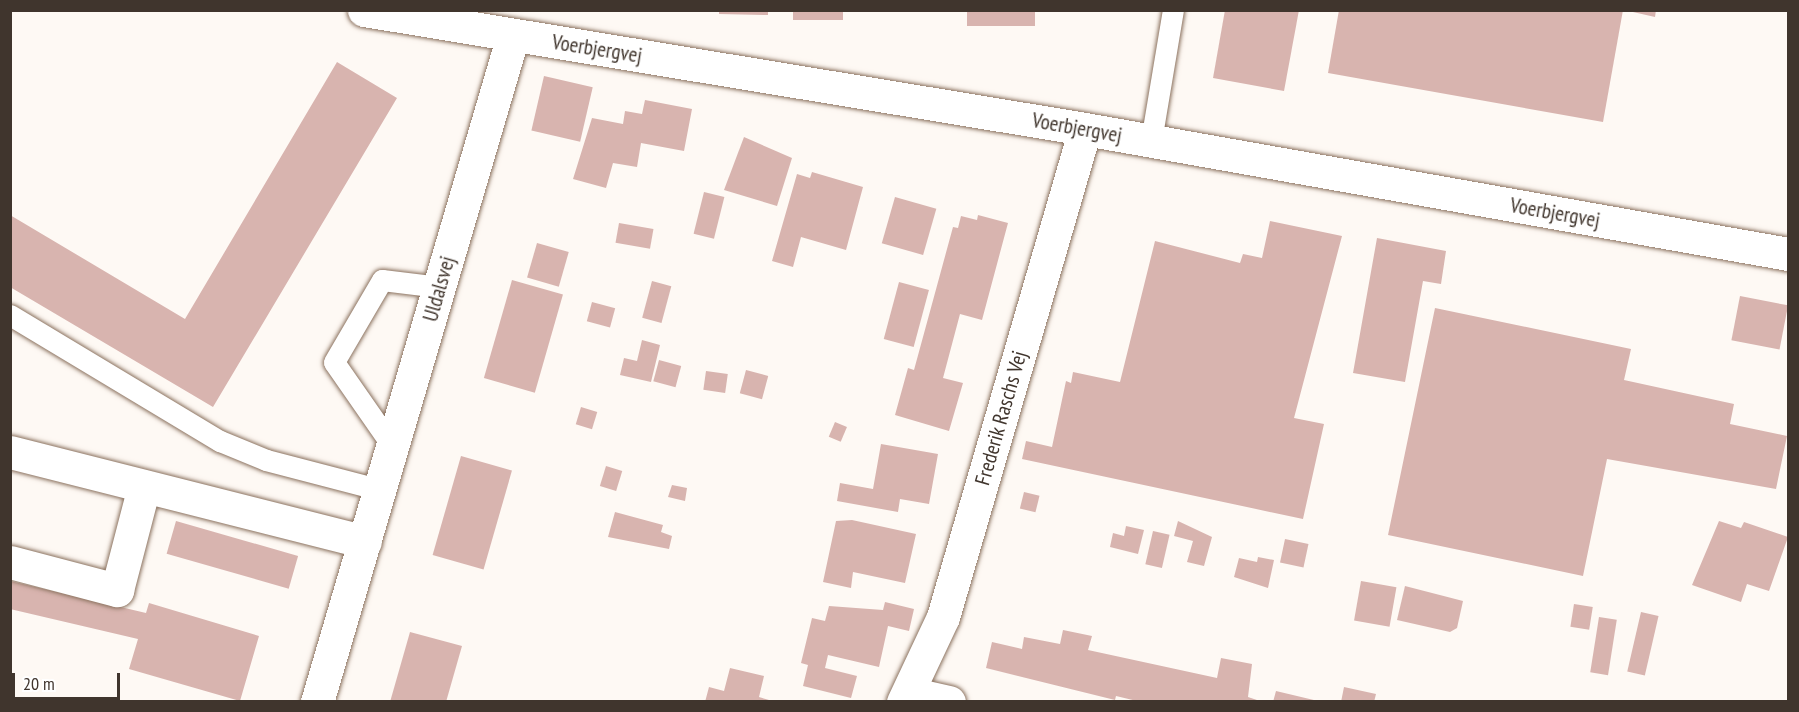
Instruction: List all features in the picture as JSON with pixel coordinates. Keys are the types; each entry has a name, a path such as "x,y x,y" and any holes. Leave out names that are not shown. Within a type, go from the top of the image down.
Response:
{"street":[{"name":"Voerbjergvej","path":"364,10 1085,129 1788,254"},
{"name":"Uldalsvej","path":"317,702 513,35"},
{"name":"Frederik Raschs Vej","path":"906,697 943,617 1085,129"},
{"path":"10,452 365,543"},
{"path":"10,562 117,590 144,486"},
{"path":"906,697 949,702"}],"lane":[{"path":"1151,141 1173,10"},
{"path":"393,447 334,362 382,280 440,287"},
{"path":"10,315 220,441 266,460 381,490"}],"building":[{"path":"719,10 768,10 768,15 719,14"},
{"path":"793,10 843,10 843,20 793,20"},
{"path":"967,10 1035,10 1035,26 967,26"},
{"path":"1225,10 1299,10 1284,91 1213,78"},
{"path":"1339,10 1623,10 1603,122 1328,73"},
{"path":"1624,10 1656,10 1655,17"},
{"path":"337,62 397,98 213,407 10,287 10,215 185,319"},
{"path":"544,76 593,87 580,142 531,131"},
{"path":"645,100 692,109 684,151 641,143 637,167 613,163 606,188 573,179 592,118 623,124 625,111 642,114"},
{"path":"744,137 792,158 777,206 724,190"},
{"path":"812,172 863,187 846,250 801,237 793,267 772,261 797,174 810,178"},
{"path":"704,192 724,197 714,239 694,234"},
{"path":"895,197 936,209 923,255 882,243"},
{"path":"978,215 1008,223 982,320 960,314 943,378 963,383 949,431 895,415 908,368 914,370 953,227 958,228 961,216 977,220"},
{"path":"1270,221 1342,236 1294,418 1324,424 1303,519 1022,459 1026,441 1052,447 1066,381 1071,383 1073,372 1120,382 1155,241 1240,263 1243,254 1262,258"},
{"path":"619,223 653,229 650,249 616,243"},
{"path":"1377,238 1446,251 1441,284 1423,281 1405,382 1353,373"},
{"path":"537,243 569,252 559,287 527,278"},
{"path":"512,280 563,295 535,393 484,378"},
{"path":"652,281 671,286 661,323 642,318"},
{"path":"899,282 929,290 914,347 884,339"},
{"path":"1740,296 1788,305 1780,350 1731,340"},
{"path":"592,302 615,308 610,328 587,321"},
{"path":"1435,308 1631,349 1624,380 1734,404 1730,424 1787,436 1776,489 1607,459 1583,576 1388,535"},
{"path":"642,340 660,345 651,382 620,375 624,358 637,361"},
{"path":"659,360 681,366 676,387 653,381"},
{"path":"746,370 768,376 762,399 740,393"},
{"path":"706,371 728,374 725,393 703,390"},
{"path":"581,407 597,412 592,429 576,424"},
{"path":"835,422 847,427 841,442 829,437"},
{"path":"881,444 938,454 929,504 900,499 898,512 837,501 840,483 873,489"},
{"path":"461,456 512,471 484,570 433,555"},
{"path":"606,466 622,471 616,491 600,486"},
{"path":"672,485 687,488 685,501 668,497"},
{"path":"1024,492 1040,496 1035,512 1020,508"},
{"path":"615,512 663,525 661,532 672,536 669,549 608,537"},
{"path":"852,520 916,534 905,583 853,572 851,588 823,582 836,521"},
{"path":"176,521 298,556 289,589 167,554"},
{"path":"1178,521 1212,537 1204,566 1187,562 1193,541 1174,536"},
{"path":"1719,521 1741,528 1744,522 1788,537 1769,591 1747,584 1741,602 1692,585"},
{"path":"1126,526 1144,530 1138,554 1110,547 1113,533 1124,536"},
{"path":"1153,531 1170,535 1162,568 1145,564"},
{"path":"1285,539 1308,544 1303,567 1280,562"},
{"path":"1258,557 1274,560 1268,588 1234,577 1239,558 1257,562"},
{"path":"10,581 146,613 149,603 259,636 240,701 129,669 138,639 10,609"},
{"path":"1361,581 1396,587 1390,627 1354,620"},
{"path":"1405,586 1463,601 1457,628 1450,632 1397,620"},
{"path":"885,602 914,609 909,631 888,626 879,667 828,655 825,668 857,676 851,698 803,686 808,665 801,663 812,618 825,621 829,606 883,610"},
{"path":"1574,604 1593,607 1589,630 1570,627"},
{"path":"1641,612 1659,616 1645,675 1627,671"},
{"path":"1599,617 1617,620 1608,675 1590,672"},
{"path":"1063,630 1092,636 1088,650 1217,678 1221,658 1252,664 1248,697 1263,702 1141,702 1116,696 1115,700 986,668 992,642 1022,649 1024,637 1060,644"},
{"path":"410,632 462,646 446,702 390,702"},
{"path":"730,668 764,676 759,697 776,702 705,702 709,687 724,691"},
{"path":"1344,687 1376,694 1374,702 1341,702"},
{"path":"1276,691 1318,701 1318,702 1273,702"}]}
